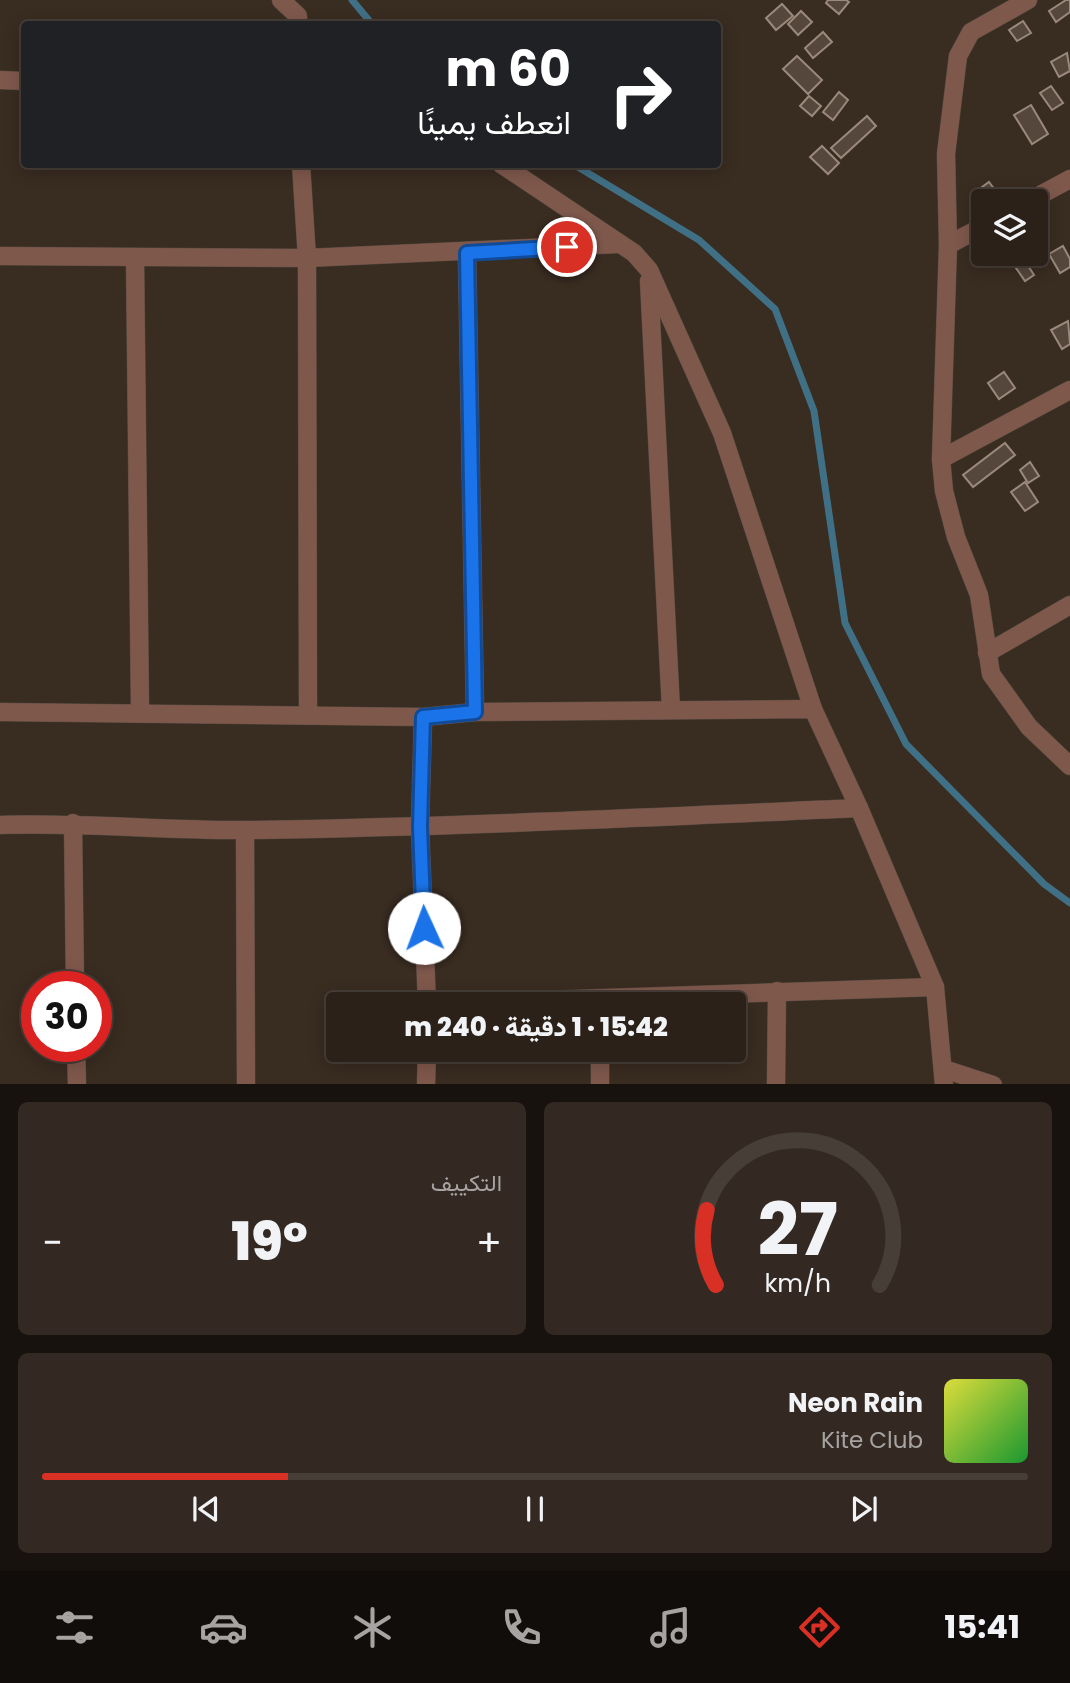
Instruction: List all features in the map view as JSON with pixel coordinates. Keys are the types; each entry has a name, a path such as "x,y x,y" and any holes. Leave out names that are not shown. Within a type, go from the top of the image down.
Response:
{"street":[{"path":"281,0 301,21"},
{"path":"1018,2 971,32 958,56 946,154 948,245 940,459 944,491 956,537 979,595 991,674 1029,727 1070,766"},
{"path":"0,80 21,80"},
{"path":"301,168 307,258 308,715"},
{"path":"506,168 634,253 649,271 722,433 813,709 859,808 934,987 944,1077 993,1084"},
{"path":"1048,191 1070,179"},
{"path":"948,245 971,233"},
{"path":"0,256 307,258 467,253 618,244"},
{"path":"467,253 475,712"},
{"path":"135,257 140,711"},
{"path":"649,271 671,710"},
{"path":"940,459 1070,390"},
{"path":"987,653 1070,605"},
{"path":"0,712 140,711 423,717 475,712 813,709"},
{"path":"423,717 420,827 427,992"},
{"path":"0,825 73,823 245,830 420,827 859,808"},
{"path":"73,823 75,971"},
{"path":"245,830 246,1084"},
{"path":"746,993 934,987"},
{"path":"776,1084 777,991"},
{"path":"76,1062 76,1084"},
{"path":"426,1062 426,1084"},
{"path":"600,1062 600,1084"}],"building":[{"path":"828,0 849,2 839,14 826,3"},
{"path":"1070,0 1070,12 1056,22 1049,11"},
{"path":"782,4 793,16 776,30 766,18"},
{"path":"801,11 812,22 798,35 788,24"},
{"path":"1023,21 1031,33 1017,41 1009,30"},
{"path":"823,32 832,42 813,58 805,48"},
{"path":"1067,53 1070,71 1059,77 1051,62"},
{"path":"797,56 822,80 808,94 783,69"},
{"path":"1051,86 1063,103 1052,110 1040,93"},
{"path":"839,92 848,100 833,120 823,112"},
{"path":"809,96 821,106 812,116 800,106"},
{"path":"1031,105 1048,134 1032,144 1014,115"},
{"path":"867,116 876,126 841,158 831,148"},
{"path":"822,146 839,163 828,174 810,157"},
{"path":"989,182 994,189 979,189"},
{"path":"1063,246 1070,259 1070,267 1060,273 1049,254"},
{"path":"1015,266 1028,266 1034,275 1025,281"},
{"path":"1068,321 1070,344 1062,349 1051,330"},
{"path":"1004,372 1015,388 999,399 988,383"},
{"path":"1005,443 1015,455 973,487 963,475"},
{"path":"1030,462 1039,476 1028,483 1020,470"},
{"path":"1025,482 1038,502 1025,511 1011,492"}],"waterway":[{"path":"352,0 370,21"},
{"path":"580,168 699,240 775,309 814,411 845,623 906,744 1044,884 1070,903"}],"route":[{"path":"424,928 420,827 423,717 475,712 467,253 567,247"}]}
